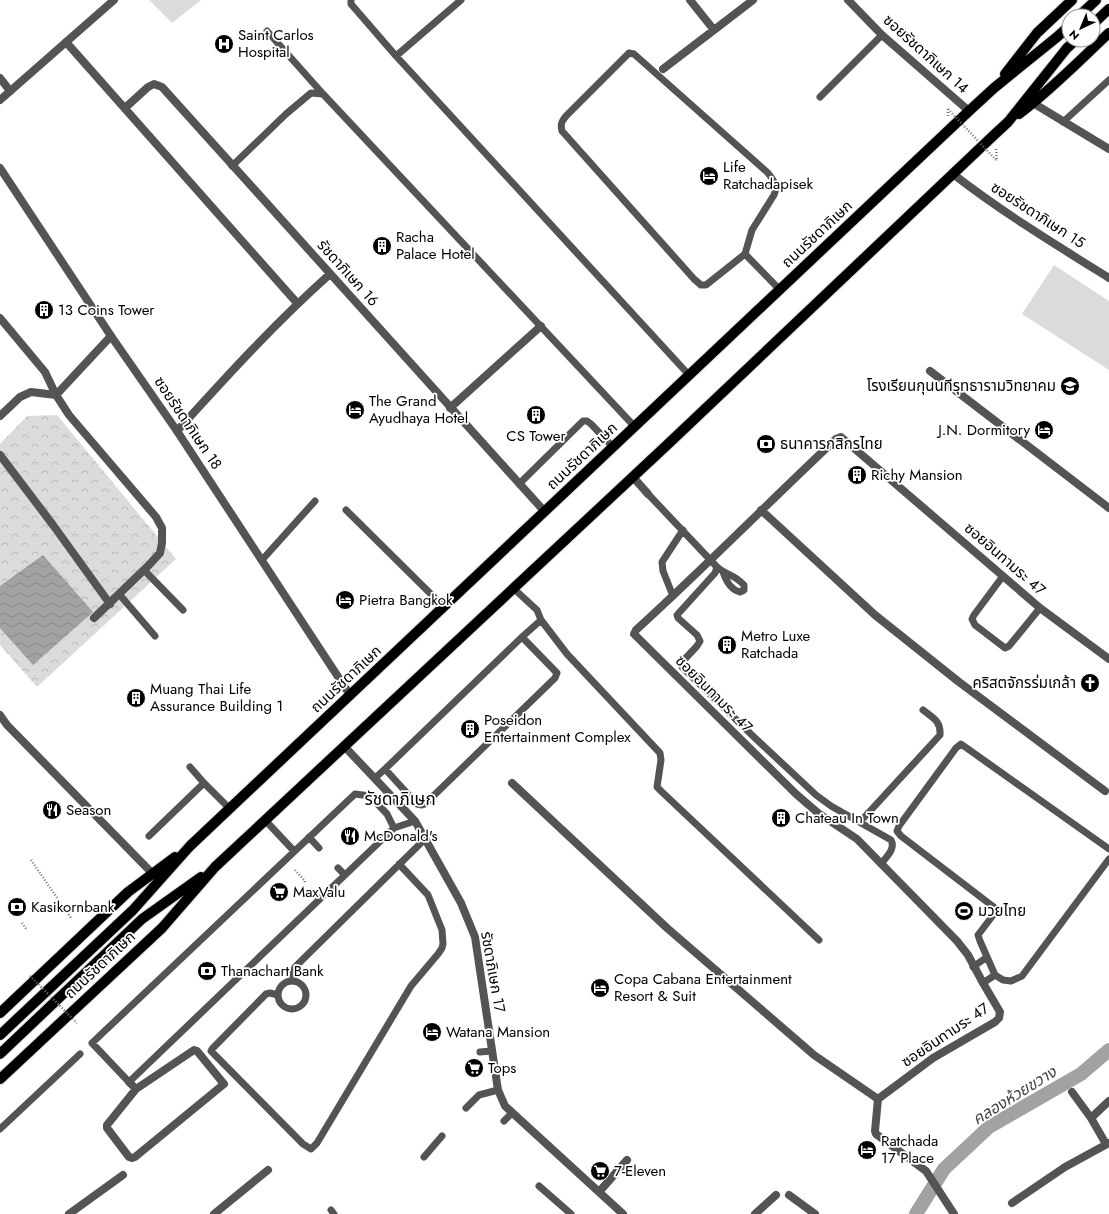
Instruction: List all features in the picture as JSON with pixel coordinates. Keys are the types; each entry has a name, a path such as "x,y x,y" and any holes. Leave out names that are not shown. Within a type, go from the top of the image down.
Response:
{"main road":[{"name":"ถนนรัชดาภิเษก","path":"994,88 1037,33 1072,0"},
{"path":"1088,8 1096,0"},
{"path":"1101,16 1109,9"},
{"name":"ถนนรัชดาภิเษก","path":"0,1035 133,910 190,846 969,111 994,88 1061,33"},
{"name":"ถนนรัชดาภิเษก","path":"0,1079 162,928 215,867 633,477 1008,122 1033,103 1109,33"},
{"name":"ถนนรัชดาภิเษก","path":"1008,122 1067,48"},
{"name":"ถนนรัชดาภิเษก","path":"0,1013 128,892 190,846"},
{"name":"ถนนรัชดาภิเษก","path":"0,1054 142,919 215,867"}],"street":[{"path":"0,100 114,0"},
{"path":"690,0 714,30"},
{"path":"663,69 753,0"},
{"name":"ซอยรัชดาภิเษก 14","path":"848,0 882,36 969,111"},
{"path":"66,42 297,303"},
{"path":"0,78 10,91"},
{"name":"รัชดาภิเษก 16","path":"125,108 148,87 154,84 162,87 545,512"},
{"path":"1033,103 1109,149"},
{"name":"ซอยรัชดาภิเษก 18","path":"0,168 177,431 350,695"},
{"name":"ซอยรัชดาภิเษก 15","path":"953,174 974,190 1057,246 1109,278"},
{"path":"177,431 236,365 297,303 330,274"},
{"path":"0,318 45,372 56,395 69,415 156,518 162,528 160,553 110,604 94,618"},
{"path":"450,408 541,326"},
{"path":"56,395 112,336"},
{"path":"930,371 1109,508"},
{"path":"0,416 20,397 31,392 56,395"},
{"name":"ซอยอินทามระ 47","path":"878,1099 933,1058 999,1018 1000,1012 982,983 968,956 957,941 857,839 818,813 796,794 634,634 636,630 836,439 841,437 1040,608 1109,659"},
{"path":"0,455 110,604"},
{"path":"633,477 648,494"},
{"path":"761,510 881,620 959,682 1105,791"},
{"path":"0,716 7,725 152,873"},
{"name":"รัชดาภิเษก 17","path":"344,746 415,821 426,838 461,903 475,937 498,1090 505,1106 623,1214"},
{"path":"512,783 708,964 814,1055 878,1099 876,1134 926,1170 954,1214"},
{"path":"196,1050 224,1083 132,1158 129,1157 107,1126 136,1090 196,1050"},
{"path":"129,1082 136,1090"},
{"path":"1012,1203 1065,1167 1107,1144 1091,1118 1072,1092"},
{"path":"1091,1118 1109,1101"},
{"path":"599,1192 627,1160"},
{"path":"214,1214 268,1170"},
{"path":"69,1214 123,1175"},
{"path":"755,1214 776,1195"},
{"path":"789,1195 815,1214"}],"lane":[{"path":"351,0 351,4 396,56 689,376"},
{"path":"396,56 461,0"},
{"path":"267,32 323,94 635,427"},
{"path":"820,97 882,36"},
{"path":"629,53 634,54 773,179 776,190 752,230 745,254 711,282 706,285 697,283 562,130 562,122 566,116 629,53"},
{"path":"1064,122 1109,80"},
{"path":"232,166 286,114 311,93 323,94"},
{"path":"745,254 780,290"},
{"path":"519,484 583,421 587,421 591,424 613,447"},
{"path":"648,494 723,572"},
{"path":"262,560 315,501"},
{"path":"346,510 444,607"},
{"path":"673,596 663,571 662,562 683,530"},
{"path":"717,567 715,573 677,616 700,640 697,646 683,661 682,667 816,795 837,809 890,839 893,843 891,850 881,864"},
{"path":"144,570 183,610"},
{"path":"1003,576 974,615 972,619 975,625 1005,648 1040,608"},
{"path":"513,588 537,610 541,620 567,654 660,753 661,760 657,787 819,940"},
{"path":"119,594 155,636"},
{"path":"375,778 541,620"},
{"path":"385,768 417,804 425,804 555,678 557,673 555,670 522,637"},
{"path":"860,822 940,735 941,727 936,720 923,710"},
{"path":"1109,849 961,744 956,748 899,826 897,831 901,836 995,908 994,914 978,935 996,975 1003,980 1011,981 1022,976 1109,859"},
{"path":"190,767 230,809"},
{"path":"149,836 204,782"},
{"path":"394,828 387,814 370,796 355,794 92,1042 129,1082 394,828 415,821"},
{"path":"265,820 294,851"},
{"path":"309,837 319,848"},
{"path":"293,981 292,972 295,967 426,838"},
{"path":"278,995 270,993 266,994 211,1051 303,1144 311,1149 317,1143 411,986 442,948 442,930 428,895 400,864"},
{"path":"338,868 345,875"},
{"path":"974,967 987,957"},
{"path":"982,983 996,975"},
{"path":"293,981 301,984 306,992 304,1002 298,1008 288,1008 281,1003 278,995 284,984 293,981"},
{"path":"480,1052 492,1051"},
{"path":"0,1129 80,1054"},
{"path":"466,1108 479,1095 498,1090"},
{"path":"504,1121 512,1113"},
{"path":"424,1157 442,1136"},
{"path":"539,1186 570,1214"}],"path":[{"path":"948,109 997,161"},
{"path":"31,860 70,918"},
{"path":"295,870 306,881 304,884"},
{"path":"22,923 27,930"},
{"path":"30,976 77,1023"}],"green space":[{"path":"149,0 201,0 172,23"},
{"path":"1054,265 1109,301 1109,370 1022,314"},
{"path":"57,415 176,559 37,687 0,645 0,444 27,416"}],"water":[{"path":"43,555 93,612 33,665 0,628 0,586"}],"waterway":[{"name":"คลองห้วยขวาง","path":"916,1214 944,1169 989,1127 1081,1074 1109,1050"}],"place":[{"name":"Saint Carlos Hospital","path":"224,44"},
{"name":"Life Ratchadapisek","path":"709,176"},
{"name":"Racha Palace Hotel","path":"382,246"},
{"name":"13 Coins Tower","path":"44,310"},
{"name":"โรงเรียนกุนนทีรุทธารามวิทยาคม","path":"1070,386"},
{"name":"The Grand Ayudhaya Hotel","path":"355,410"},
{"name":"CS Tower","path":"536,415"},
{"name":"J.N. Dormitory","path":"1044,430"},
{"name":"ธนาคารกสิกรไทย","path":"766,444"},
{"name":"Richy Mansion","path":"857,475"},
{"name":"Pietra Bangkok","path":"345,600"},
{"name":"Metro Luxe Ratchada","path":"727,645"},
{"name":"คริสตจักรร่มเกล้า","path":"1090,683"},
{"name":"Muang Thai Life Assurance Building 1","path":"136,698"},
{"name":"Poseidon Entertainment Complex","path":"470,729"},
{"name":"Season","path":"52,810"},
{"name":"Chateau In Town","path":"781,818"},
{"name":"McDonald's","path":"350,836"},
{"name":"MaxValu","path":"279,892"},
{"name":"Kasikornbank","path":"17,907"},
{"name":"มวยไทย","path":"964,911"},
{"name":"Thanachart Bank","path":"207,971"},
{"name":"Copa Cabana Entertainment Resort & Suit","path":"600,988"},
{"name":"Watana Mansion","path":"432,1032"},
{"name":"Tops","path":"474,1068"},
{"name":"Ratchada 17 Place","path":"867,1150"},
{"name":"7-Eleven","path":"600,1171"}],"district":[{"name":"รัชดาภิเษก","path":"400,799"}]}
